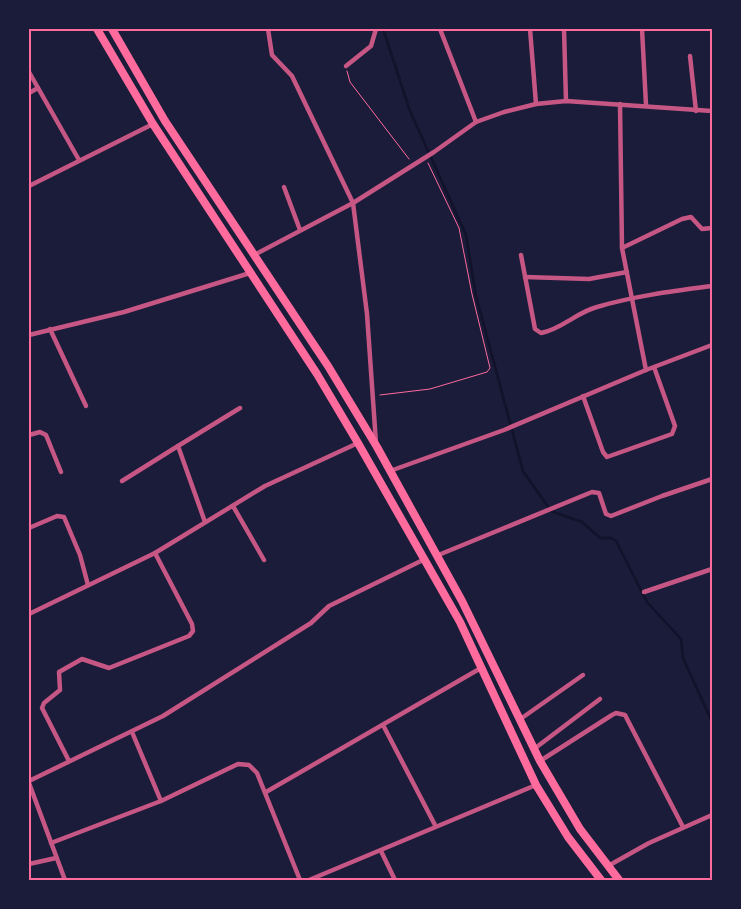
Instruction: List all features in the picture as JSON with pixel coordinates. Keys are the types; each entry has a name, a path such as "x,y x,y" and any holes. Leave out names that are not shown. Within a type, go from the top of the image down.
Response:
{"highway":[{"path":"98,29 153,124 317,374 358,443 425,559 482,667 536,785 568,837 601,880"},
{"path":"112,29 165,121 328,366 376,446 388,471 462,602 540,761 580,828 619,880"},
{"path":"404,525 415,519"},
{"path":"568,837 580,828"}],"street":[{"path":"268,29 272,55 292,76 353,203 367,314 376,446"},
{"path":"346,66 371,46 376,29"},
{"path":"440,29 476,122"},
{"path":"530,29 536,104"},
{"path":"564,29 566,101"},
{"path":"642,29 646,106"},
{"path":"690,56 696,111"},
{"path":"29,72 79,160"},
{"path":"29,93 38,88"},
{"path":"254,255 353,203 434,152 476,122 536,104 566,101 696,111 712,110"},
{"path":"620,104 622,248 646,370"},
{"path":"29,186 153,124"},
{"path":"284,187 300,230"},
{"path":"622,248 682,218 691,218 700,228 712,228"},
{"path":"521,255 535,329 541,333 567,323 595,307 712,286"},
{"path":"525,277 588,279 627,272"},
{"path":"29,335 133,309 250,273"},
{"path":"50,329 86,406"},
{"path":"388,471 504,430 646,370 712,347"},
{"path":"583,396 602,452 607,457 672,434 675,426 654,367"},
{"path":"122,481 240,408"},
{"path":"29,435 40,432 46,435 61,472"},
{"path":"29,614 155,553 265,486 358,443"},
{"path":"178,446 205,522"},
{"path":"436,556 597,492 606,514 611,516 712,479"},
{"path":"233,506 264,560"},
{"path":"29,528 57,516 66,519 80,555 88,585"},
{"path":"69,761 42,708 44,703 60,690 59,672 82,659 109,668 189,636 193,631 192,624 155,553"},
{"path":"65,880 29,782 132,732 222,680 311,623 329,606 425,559"},
{"path":"644,592 712,570"},
{"path":"266,792 482,667"},
{"path":"519,720 583,676"},
{"path":"534,749 600,698"},
{"path":"540,761 612,715 622,713 632,727 683,827"},
{"path":"383,725 434,826"},
{"path":"132,732 161,801"},
{"path":"52,843 161,801 241,763 249,765 258,773 300,880"},
{"path":"309,880 381,851 434,826 536,785"},
{"path":"608,866 683,827 712,815"},
{"path":"381,851 395,880"},
{"path":"29,864 56,858"}],"path":[{"path":"346,66 350,82 413,164"},
{"path":"374,395 430,389 487,372 490,368 472,294 459,228 426,156"}],"waterway":[{"path":"383,29 410,111 466,235 476,296 523,471 551,511 582,522 600,538 611,538 616,541 647,602 681,639 683,658 712,722"}]}
